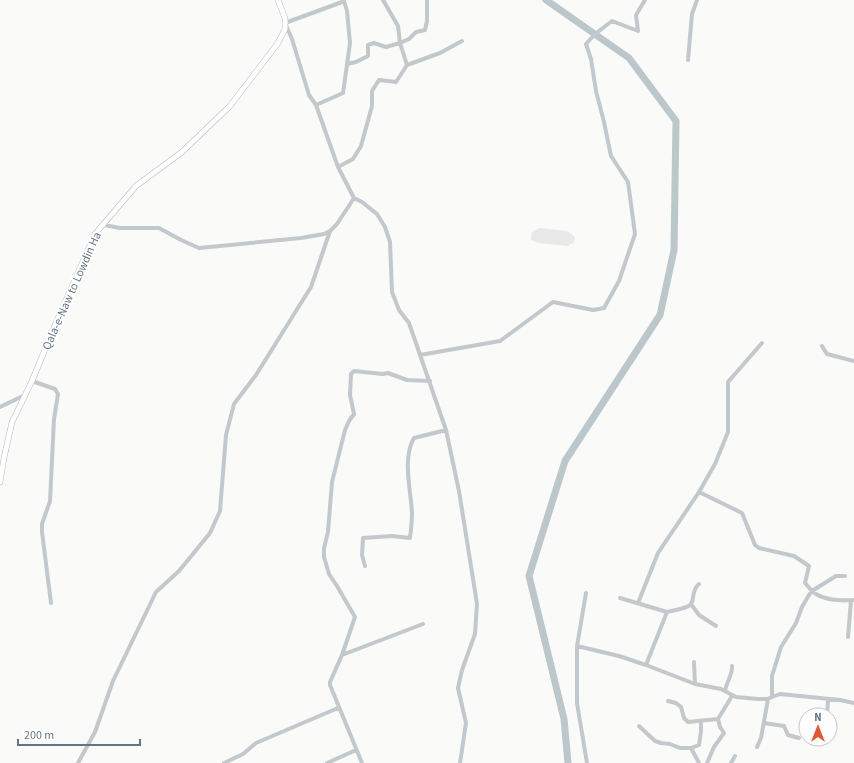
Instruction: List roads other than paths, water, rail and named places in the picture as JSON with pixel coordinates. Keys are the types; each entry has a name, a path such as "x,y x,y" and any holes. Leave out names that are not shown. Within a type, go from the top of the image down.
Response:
{"main road":[{"path":"278,0 285,18 285,24"},
{"name":"Qala-e-Naw to Lowdin Ha","path":"0,482 12,422 32,381 96,234 136,186 182,152 230,106 278,43 285,29 285,24"}],"street":[{"path":"383,0 398,26 400,43 408,65"},
{"path":"347,64 367,58 369,55 368,45 374,44 386,46 400,43 409,39 416,32 424,30 427,21 427,0"},
{"path":"420,355 500,340 553,302 593,310 604,308 618,281 635,234 628,182 611,156 596,91 591,59 586,44 595,34 612,21 638,31 636,15 645,0"},
{"path":"688,60 692,14 697,0"},
{"path":"316,106 343,93 350,43 347,11 344,1 285,24 292,39 309,95 316,106 338,167 354,198 362,202 377,214 385,226 390,242 392,292 399,310 409,323 446,430 459,491 477,604 475,634 462,670 458,688 466,723 460,763"},
{"path":"338,167 353,159 361,146 372,106 372,91 379,80 396,82 408,65 440,53 462,41"},
{"path":"104,225 120,228 159,228 199,248 301,238 324,234 330,231 337,224 354,198"},
{"path":"78,763 95,732 113,681 156,592 179,571 210,533 220,511 226,435 234,404 256,375 311,287 330,231"},
{"path":"638,603 658,553 699,492 715,464 728,432 728,382 762,343"},
{"path":"822,346 827,354 854,360"},
{"path":"362,763 338,708 330,685 355,617 329,574 324,557 324,548 328,532 332,482 345,430 354,414 350,395 351,374 354,371 383,374 388,373 407,380 430,381"},
{"path":"32,381 55,389 58,394 54,420 50,501 42,524 51,603"},
{"path":"0,406 25,395"},
{"path":"365,566 362,554 363,538 392,536 410,538 412,514 407,470 410,444 414,438 446,430"},
{"path":"699,492 742,513 755,545 759,548 794,556 809,566 805,583 818,596 825,599 853,600 848,637"},
{"path":"757,747 761,738 770,698 772,676 781,647 796,623 802,606 812,591 836,576 845,576"},
{"path":"620,598 667,612 689,606 691,604 695,589 700,584"},
{"path":"586,593 577,646 577,703 587,763"},
{"path":"691,604 699,615 716,626"},
{"path":"646,665 667,612"},
{"path":"342,655 423,624"},
{"path":"577,646 618,656 646,665 695,684 714,687 725,691 732,696 742,698 770,698 780,694 840,700 854,703"},
{"path":"694,662 695,684"},
{"path":"725,691 726,684 732,672 732,666"},
{"path":"707,763 714,748 724,733 720,727 718,719 732,696"},
{"path":"828,700 828,707"},
{"path":"668,701 676,703 681,707 684,718 688,722 718,719"},
{"path":"224,763 243,754 256,743 338,708"},
{"path":"639,726 655,741 680,748 690,748 698,745 701,731 701,721"},
{"path":"764,724 784,726 788,735 798,738"},
{"path":"690,748 699,763"},
{"path":"326,763 356,750"},
{"path":"731,763 735,756"}],"waterway":[{"path":"546,0 629,58 676,121 674,250 660,315 565,461 529,576 564,719 568,763"}]}
